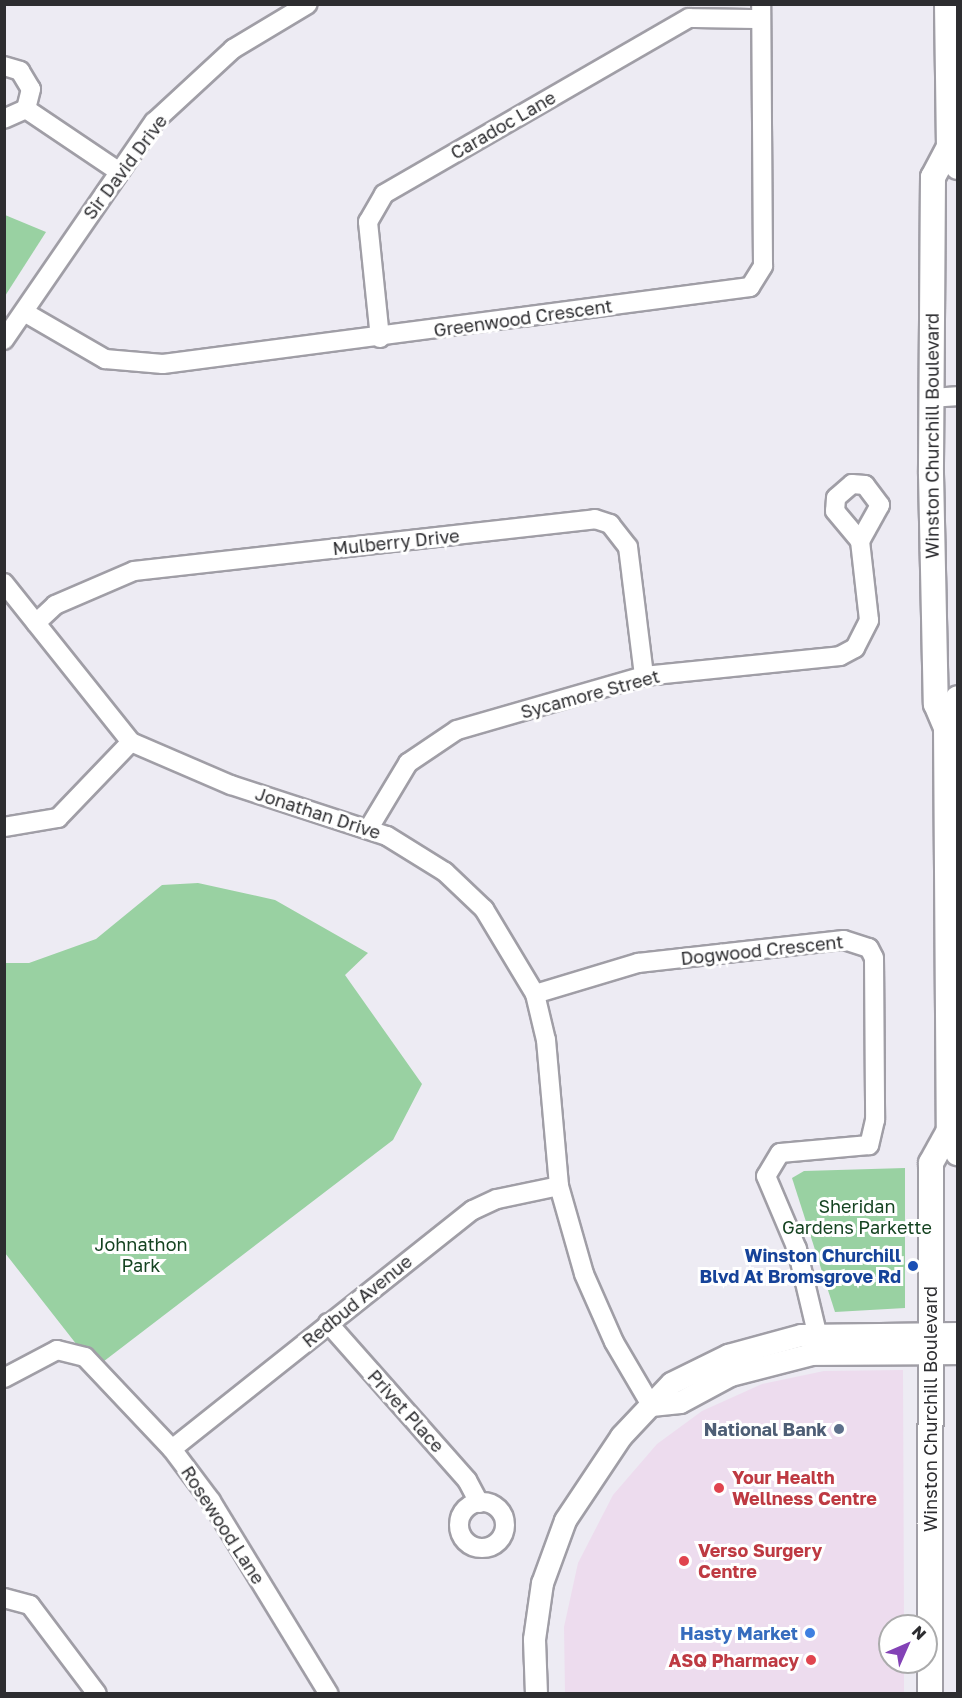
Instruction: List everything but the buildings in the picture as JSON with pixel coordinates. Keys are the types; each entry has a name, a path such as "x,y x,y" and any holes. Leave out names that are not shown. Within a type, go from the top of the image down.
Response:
{"main road":[{"name":"Winston Churchill Boulevard","path":"946,727 936,704 931,398 933,177 953,157 947,4"},
{"name":"Winston Churchill Boulevard","path":"957,698 946,727 949,1130 957,1153"},
{"name":"Winston Churchill Boulevard","path":"930,1694 932,1163 949,1130"}],"street":[{"name":"Sir David Drive","path":"4,339 154,122 233,50 308,4"},
{"name":"Greenwood Crescent","path":"24,312 105,359 163,363 380,338 750,287 763,266 761,12"},
{"name":"Caradoc Lane","path":"380,338 368,222 384,194 689,18 761,12"},
{"path":"4,66 27,79 26,109"},
{"path":"26,109 118,171"},
{"path":"4,119 26,109"},
{"path":"931,398 957,396"},
{"name":"Mulberry Drive","path":"36,623 55,605 134,571 595,519 610,524 628,547 644,676"},
{"name":"Sycamore Street","path":"369,828 408,763 438,740 644,676 840,656 855,648 869,620 860,542"},
{"name":"Jonathan Drive","path":"4,583 131,742 231,785 369,828 432,862 484,909 535,994 546,1040 559,1186 597,1308 651,1405"},
{"path":"4,827 58,818 131,742"},
{"name":"Dogwood Crescent","path":"535,994 638,963 844,940 869,948 874,958 875,1120 869,1145 780,1153 765,1176 797,1249 817,1332"},
{"name":"Redbud Avenue","path":"172,1449 473,1210 505,1196 559,1186"},
{"name":"Privet Place","path":"328,1323 467,1480 478,1503"},
{"path":"537,1694 534,1639 542,1583 565,1520 591,1475 671,1383 710,1363 764,1343 817,1332 930,1342 957,1353"},
{"path":"651,1405 680,1402 729,1375 811,1354 930,1342 957,1333"},
{"name":"Rosewood Lane","path":"4,1377 57,1350 73,1351 172,1449 211,1501 329,1694"},
{"path":"4,1598 30,1605 97,1694"}],"shaded area":[{"path":"903,1370 904,1614 878,1614 878,1674 904,1674 904,1693 565,1693 564,1627 578,1563 613,1495 657,1444 702,1411 762,1384 824,1371"}],"green space":[{"path":"5,215 46,232 5,296"},
{"name":"Johnathon Park","path":"198,883 275,900 368,953 345,975 422,1084 393,1140 95,1368 5,1253 4,963 29,963 96,939 162,885"},
{"name":"Sheridan Gardens Parkette","path":"905,1168 905,1308 835,1312 792,1178 804,1171"}],"place":[{"name":"Winston Churchill Blvd At Bromsgrove Rd","path":"913,1266"},
{"name":"National Bank","path":"839,1429"},
{"name":"Your Health Wellness Centre","path":"719,1488"},
{"name":"Verso Surgery Centre","path":"684,1561"},
{"name":"Hasty Market","path":"810,1633"},
{"name":"ASQ Pharmacy","path":"811,1660"}]}
